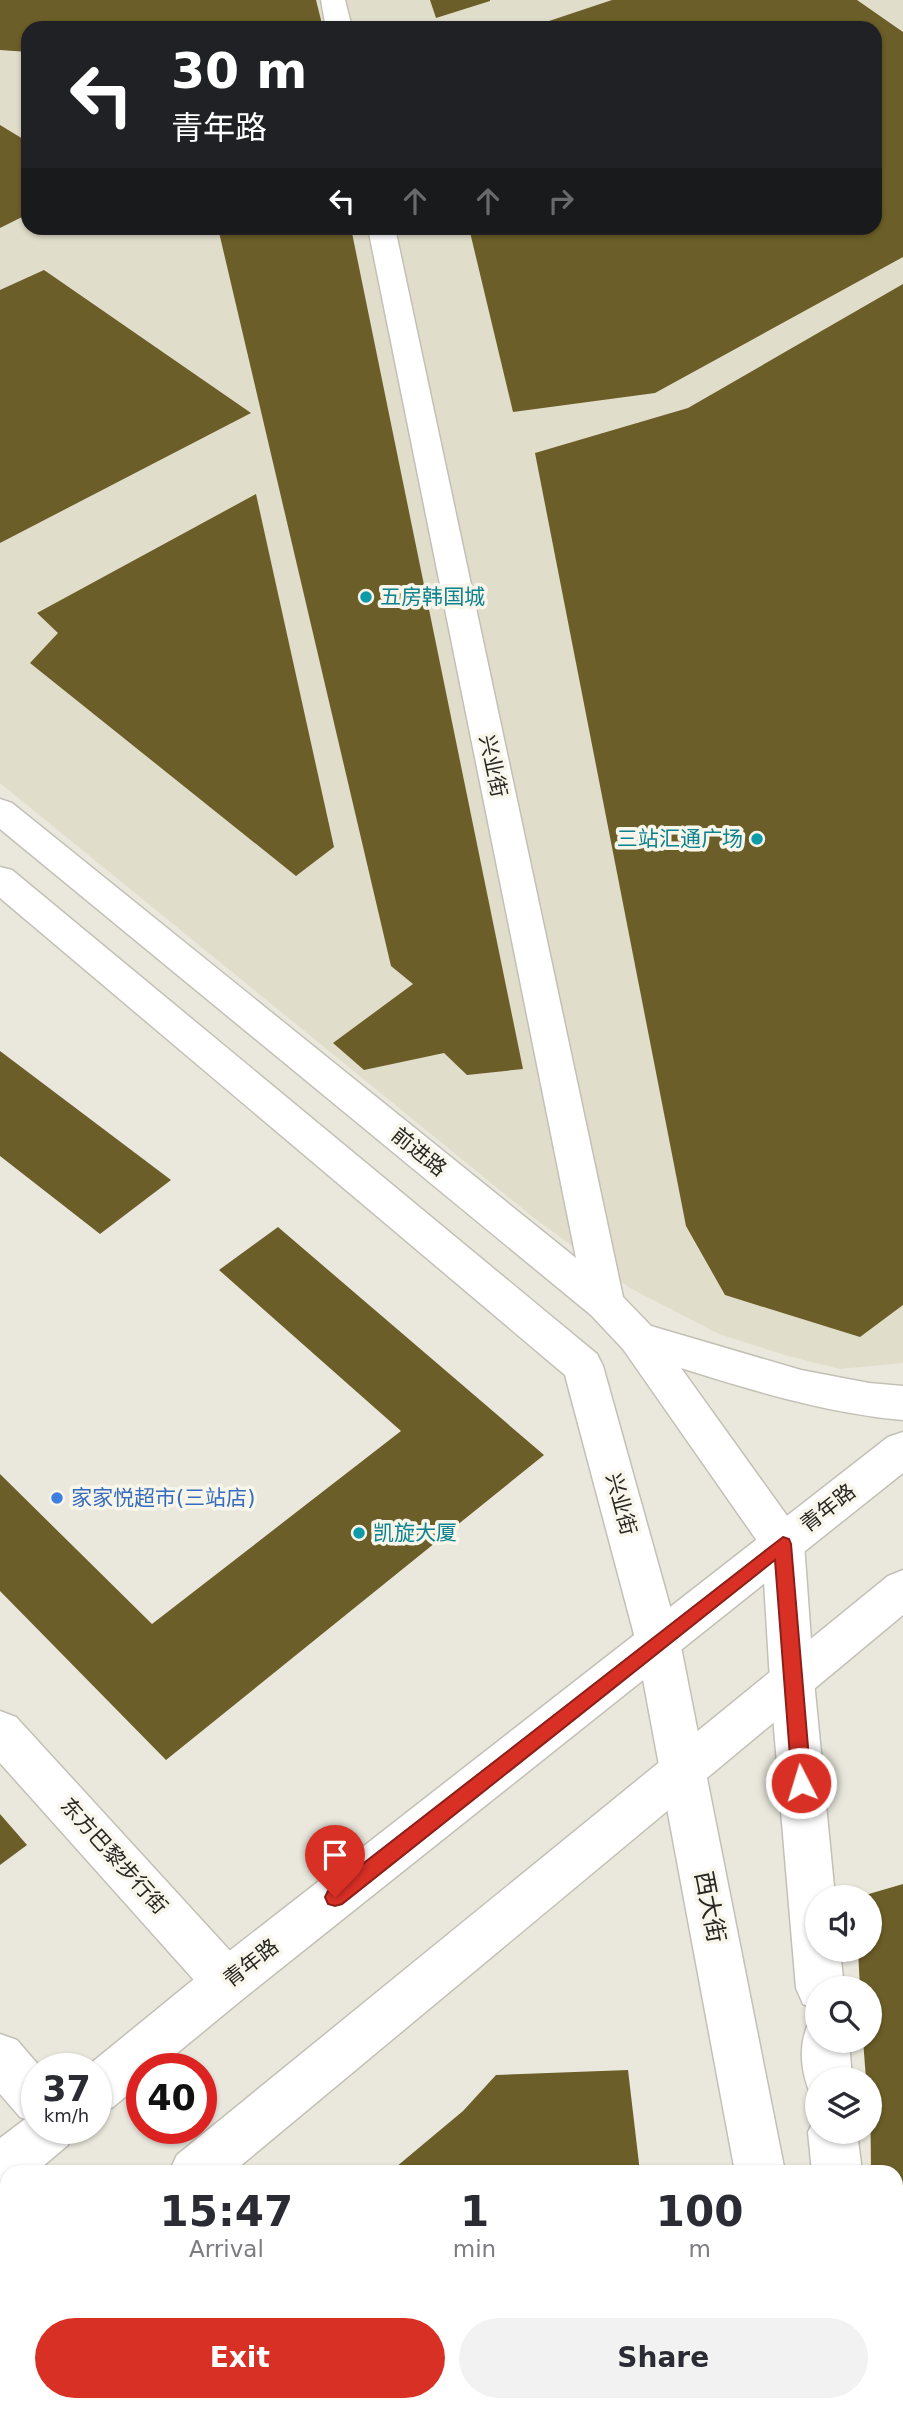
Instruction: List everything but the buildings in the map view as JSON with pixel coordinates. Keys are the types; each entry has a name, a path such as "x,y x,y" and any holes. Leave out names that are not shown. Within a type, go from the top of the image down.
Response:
{"street":[{"path":"333,0 338,21"},
{"name":"兴业街","path":"382,235 605,1304"},
{"name":"前进路","path":"0,811 605,1304 637,1338 783,1544"},
{"name":"兴业街","path":"0,879 583,1366 658,1643"},
{"path":"637,1338 802,1388 865,1401 903,1403"},
{"name":"青年路","path":"112,2077 227,1982 903,1449"},
{"path":"783,1544 792,1681 819,1976"},
{"path":"203,2165 903,1589"},
{"name":"西大街","path":"658,1643 685,1770 759,2165"},
{"name":"东方巴黎步行街","path":"0,1731 227,1982"},
{"path":"0,2057 21,2081"},
{"path":"7,2165 32,2144"},
{"path":"834,2144 836,2165"}],"shaded area":[{"path":"0,0 903,0 903,1363 840,1369 719,1334 630,1288 534,1218 0,783"}],"place":[{"name":"五房韩国城","path":"366,597"},
{"name":"三站汇通广场","path":"757,839"},
{"name":"家家悦超市(三站店)","path":"57,1498"},
{"name":"凯旋大厦","path":"359,1533"}],"route":[{"path":"335,1897 783,1544 801,1783"}]}
